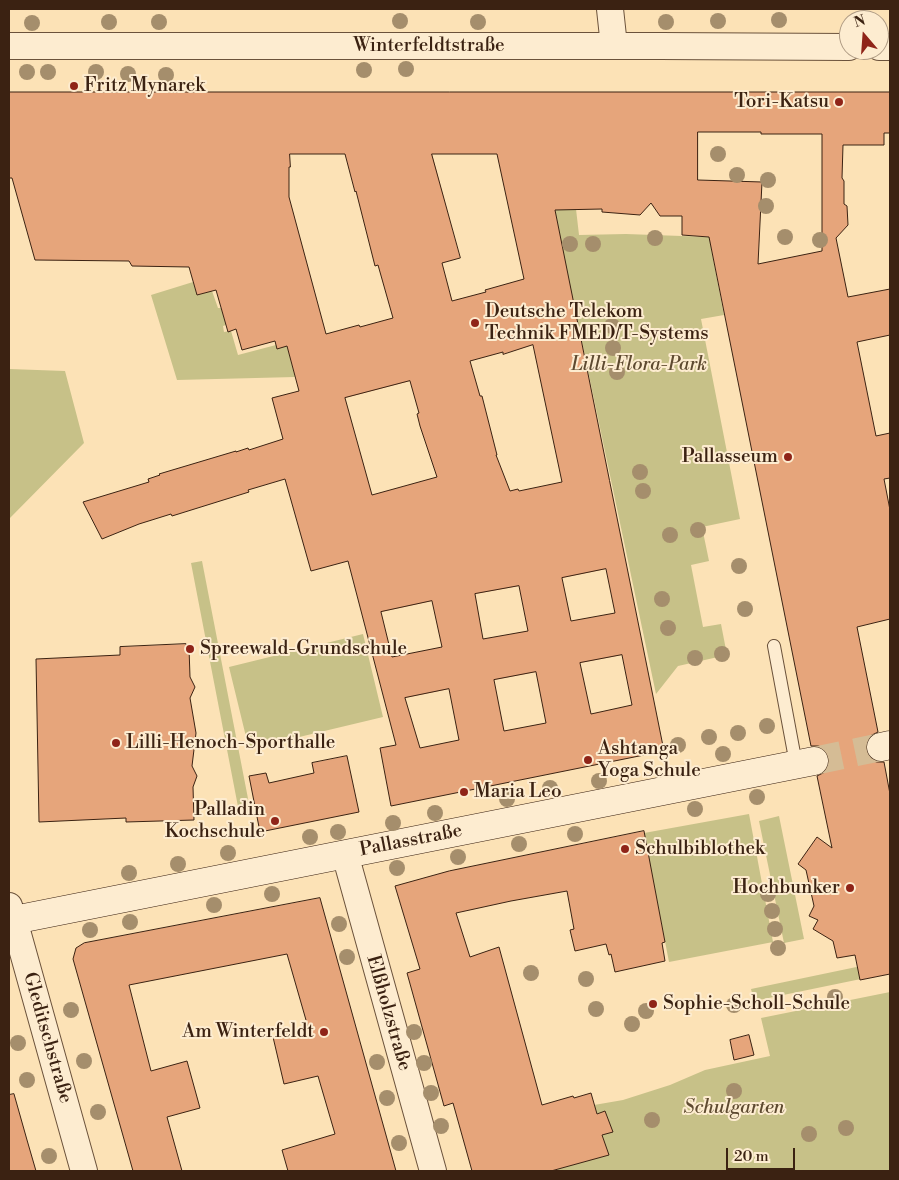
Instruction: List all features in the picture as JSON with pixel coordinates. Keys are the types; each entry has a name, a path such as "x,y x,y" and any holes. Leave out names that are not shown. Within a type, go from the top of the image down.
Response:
{"main road":[{"name":"Pallasstraße","path":"11,916 345,854 805,763"}],"street":[{"path":"610,9 614,46"},
{"name":"Winterfeldtstraße","path":"9,46 839,47"},
{"name":"Elßholzstraße","path":"345,854 432,1171"},
{"name":"Gleditschstraße","path":"11,916 84,1171"}],"lane":[{"path":"774,646 805,763"}],"green space":[{"name":"Lilli-Flora-Park","path":"554,209 576,209 579,235 626,234 737,238 737,243 711,248 724,315 701,319 740,519 702,527 709,561 691,565 703,627 721,624 727,655 678,666 656,694"},
{"path":"193,282 197,295 212,291 218,308 221,308 226,325 223,326 224,332 231,331 238,355 276,345 287,346 295,377 177,380 151,295"},
{"path":"9,369 65,371 84,443 9,519"},
{"path":"202,561 251,814 240,817 191,563"},
{"path":"363,634 383,717 249,749 229,667"},
{"path":"749,814 773,942 669,962 644,833"},
{"path":"779,816 804,939 784,943 759,821"},
{"path":"890,960 890,973 754,1001 751,989"},
{"name":"Schulgarten","path":"890,992 890,1171 551,1171 608,1155 602,1135 612,1131 605,1111 597,1114 594,1105 623,1100 670,1085 705,1070 770,1056 761,1018"}],"building":[{"path":"9,92 890,92 890,133 884,133 884,145 843,145 842,178 844,181 844,204 847,206 848,225 836,238 848,297 890,289 890,335 857,342 876,436 890,433 890,478 884,479 890,510 890,619 857,627 878,732 870,736 866,742 866,750 870,758 876,762 884,762 890,794 890,974 860,980 855,955 837,958 833,941 813,929 818,920 809,916 814,906 806,870 798,864 817,837 832,848 817,776 825,772 829,766 829,758 825,750 819,746 811,746 709,237 682,235 682,216 660,216 651,203 640,215 602,212 602,209 555,210 664,751 391,806 380,748 396,745 348,561 311,571 285,479 172,516 171,514 139,524 102,539 83,502 149,482 148,479 159,474 283,439 272,398 299,391 287,346 277,349 275,341 242,350 236,329 228,332 216,290 197,295 189,267 132,266 129,261 35,260 12,178 9,178","holes":["698,132 822,134 822,251 758,264 762,182 698,180","290,154 345,154 375,266 378,265 393,318 326,334 289,197","432,154 497,154 524,279 452,301 442,263 460,258","533,345 562,482 519,491 518,489 510,491 496,455 482,396 480,396 470,361","410,381 419,413 417,414 420,426 437,477 372,495 345,398","606,569 615,613 571,621 562,578","519,586 528,631 483,639 475,594","432,601 442,647 392,657 381,612","622,655 632,705 591,714 580,663","536,672 546,723 504,731 494,680","449,689 459,740 420,748 405,698"]},
{"name":"Lilli-Henoch-Sporthalle","path":"186,644 187,648 189,648 190,677 195,687 190,698 196,733 192,766 197,776 193,787 194,820 126,822 126,818 39,822 36,659 120,655 120,647"},
{"path":"347,756 359,812 260,832 249,776 266,773 269,783 314,773 312,763"},
{"path":"644,831 665,942 662,943 665,961 615,972 611,954 609,955 606,944 575,951 570,930 574,929 567,891 456,913 470,957 499,947 542,1105 591,1093 597,1114 605,1111 613,1132 602,1135 609,1155 551,1171 472,1171 453,1103 444,1106 407,973 420,969 395,886 449,871"},
{"name":"Am Winterfeldt","path":"320,898 396,1171 288,1171 282,1150 335,1134 318,1076 284,1084 273,1037 308,1027 287,954 129,985 151,1071 187,1061 200,1108 167,1117 182,1171 133,1171 73,959 76,948 84,943"},
{"path":"749,1035 754,1055 734,1060 730,1040"},
{"path":"14,1094 36,1171 9,1171 9,1095"}],"tunnel":[{"path":"814,761 881,747"}],"place":[{"name":"Fritz Mynarek","path":"74,86"},
{"name":"Tori-Katsu","path":"839,102"},
{"name":"Deutsche Telekom Technik FMED/T-Systems","path":"475,323"},
{"name":"Pallasseum","path":"788,457"},
{"name":"Spreewald-Grundschule","path":"190,649"},
{"name":"Lilli-Henoch-Sporthalle","path":"116,743"},
{"name":"Ashtanga Yoga Schule","path":"588,760"},
{"name":"Maria Leo","path":"464,792"},
{"name":"Palladin Kochschule","path":"275,821"},
{"name":"Schulbiblothek","path":"625,849"},
{"name":"Hochbunker","path":"850,888"},
{"name":"Sophie-Scholl-Schule","path":"653,1004"},
{"name":"Am Winterfeldt","path":"324,1032"}]}
